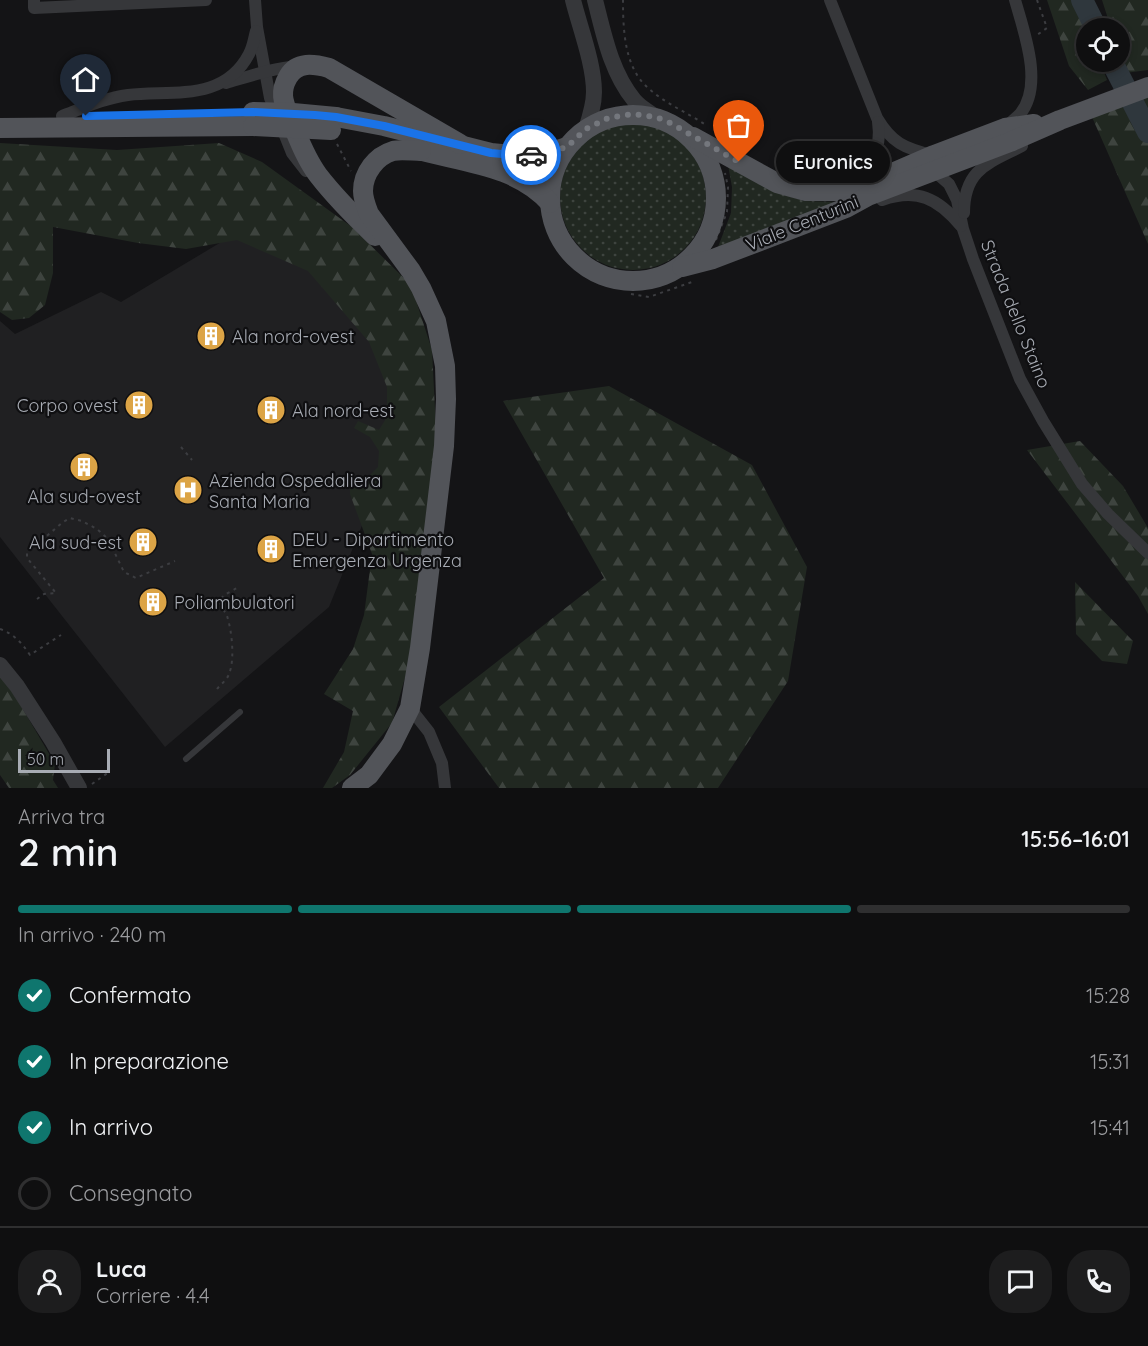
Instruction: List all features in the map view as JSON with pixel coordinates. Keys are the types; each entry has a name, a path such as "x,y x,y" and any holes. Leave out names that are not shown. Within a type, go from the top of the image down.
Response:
{"main road":[{"path":"436,321 378,240 318,174 302,148 283,99 284,85 290,73 300,66 314,64 329,68 460,144"},
{"name":"Viale Centurini","path":"676,269 713,259 842,200 867,184 908,167 934,163 1010,142 1060,120 1148,87"},
{"path":"0,128 253,119 293,113 422,151 491,168 521,180 550,203"},
{"path":"632,114 656,117 683,131 702,150 713,175 716,202 711,228 697,251 676,269 662,276 646,280 623,280 600,274 580,262 565,245 555,225 550,203 551,183 557,165 567,147 586,129 608,118 632,114"},
{"path":"0,116 253,119"},
{"name":"Viale Centurini","path":"683,131 777,183 842,200 868,196 1005,128 1060,120"},
{"path":"336,124 384,126 491,153 522,156 544,154 567,147"},
{"path":"352,788 369,775 392,744 410,708 420,648 444,446 446,399 445,366 436,321 411,271 369,214 363,191 365,177 371,166 381,157 394,151 422,151"}],"street":[{"path":"34,4 206,0"},
{"path":"255,0 257,27 270,98 292,153 317,184 352,214"},
{"path":"573,0 594,78 592,112 586,129"},
{"path":"594,0 608,52 623,84 635,102 656,117"},
{"path":"830,0 877,118 885,131 899,143 934,163"},
{"path":"1005,128 1021,112 1030,94 1032,75 1016,0"},
{"path":"217,86 237,72 250,53 257,27"},
{"path":"62,116 107,99 127,95 199,90 264,71 300,66"},
{"path":"842,200 879,147 880,134 877,118"},
{"name":"Strada dello Staino","path":"963,229 964,199 969,184 979,170 991,161 1037,139 1060,120"},
{"name":"Strada dello Staino","path":"934,163 957,200 973,259 1020,379 1042,421 1082,484 1148,553"},
{"name":"Strada dello Staino","path":"842,200 868,205 894,196 916,195 935,201 950,213 963,229"},
{"path":"0,665 17,686 79,788"},
{"path":"410,708 429,732 442,763 445,788"}],"lane":[{"path":"186,759 240,712"}],"path":[{"path":"624,0 623,26 627,48 631,61 644,83 660,97 709,126"},
{"path":"1028,48 1047,28 1037,0"},
{"path":"713,259 713,248 727,212 728,187 720,152"},
{"path":"632,294 650,297 700,279"},
{"path":"181,447 192,460"},
{"path":"37,599 44,594 57,593 27,558 27,553 69,518 82,521 97,529 108,539 124,572 136,578 175,561"},
{"path":"217,689 230,672 232,652 227,618 220,600 237,588"},
{"path":"0,629 14,636 30,655 61,635"},
{"path":"96,781 109,772"}],"shaded area":[{"name":"Azienda Ospedaliera Santa Maria","path":"233,235 308,266 389,359 395,444 329,607 165,747 0,537 0,321 15,334 101,292 121,302"}],"green space":[{"path":"1047,0 1075,0 1083,18 1076,18 1076,72 1104,72 1107,80 1088,90 1069,66"},
{"path":"1102,0 1148,0 1148,70 1125,73 1130,72 1130,18 1108,18"},
{"path":"1148,95 1148,244 1092,117"},
{"path":"633,124 647,125 661,130 674,136 685,145 694,156 700,169 705,183 705,211 700,225 694,238 685,249 674,258 661,264 647,269 633,270 619,269 605,264 592,258 581,249 572,238 566,225 561,211 560,197 561,183 566,169 572,156 581,145 592,136 605,130 619,125"},
{"path":"0,143 117,150 219,143 262,162 352,227 411,285 432,350 439,489 425,608 392,723 350,775 332,788 323,788 344,752 353,711 324,694 353,649 364,615 372,554 350,494 350,485 363,482 378,467 379,451 370,437 354,428 358,421 379,430 387,417 387,387 369,342 308,271 237,240 186,249 138,243 53,227 53,273 45,305 29,318 12,320 0,312"},
{"path":"728,165 773,191 804,201 839,202 718,247 731,213 732,187"},
{"path":"609,386 752,465 807,567 788,681 718,788 499,788 439,707 604,578 503,401"},
{"path":"1080,441 1123,486 1148,528 1148,614 1138,596 1027,450"},
{"path":"1075,582 1133,641 1127,664 1102,661 1076,634"},
{"path":"0,676 14,694 55,764 53,780 58,788 9,788 0,775"}],"waterway":[{"path":"1082,0 1091,18"},
{"path":"1117,72 1148,132"}],"way so far":[{"path":"531,155 544,154 567,147 586,129 608,118 632,114 656,117 670,123 739,162"}],"place":[{"name":"Euronics","path":"739,162"},
{"name":"Ala nord-ovest","path":"211,336"},
{"name":"Corpo ovest","path":"139,405"},
{"name":"Ala nord-est","path":"271,410"},
{"name":"Ala sud-ovest","path":"84,467"},
{"name":"Azienda Ospedaliera Santa Maria","path":"188,490"},
{"name":"Ala sud-est","path":"143,542"},
{"name":"DEU - Dipartimento Emergenza Urgenza","path":"271,549"},
{"name":"Poliambulatori","path":"153,602"}],"route":[{"path":"86,116 293,113 336,117 384,126 491,153 531,155"}]}
